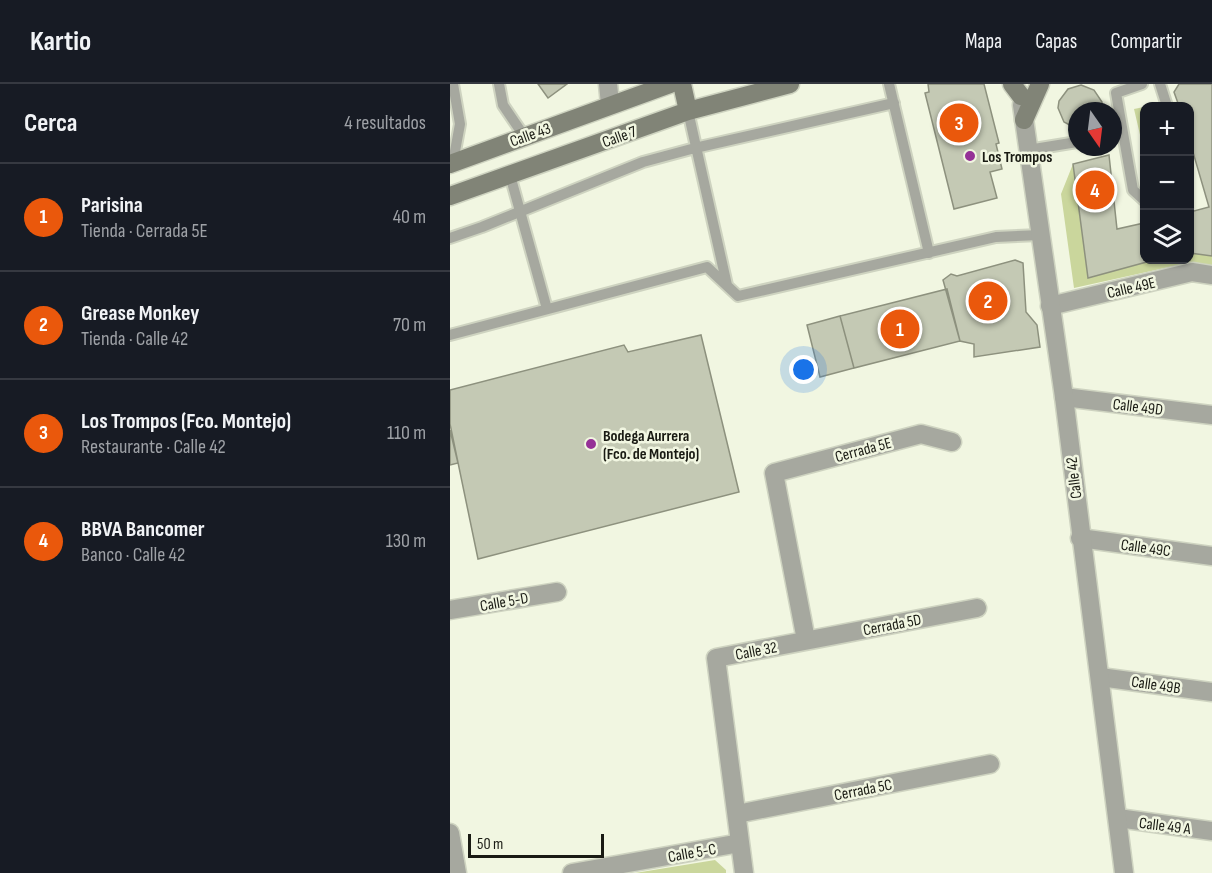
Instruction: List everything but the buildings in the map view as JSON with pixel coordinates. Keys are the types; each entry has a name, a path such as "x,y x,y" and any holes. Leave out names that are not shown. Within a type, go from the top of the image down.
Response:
{"main road":[{"name":"Calle 43","path":"452,163 670,84"},
{"path":"682,84 688,111"},
{"name":"Calle 7","path":"450,196 688,111 790,84"},
{"path":"1024,120 1040,84"},
{"path":"501,145 510,175"}],"street":[{"path":"608,84 610,104"},
{"name":"Calle 42","path":"1018,88 1064,397 1124,873"},
{"name":"Calle 49E","path":"1050,306 1192,272 1212,274"},
{"name":"Calle 49D","path":"1064,397 1212,415"},
{"name":"Cerrada 5E","path":"806,640 774,473 921,434 952,442"},
{"name":"Calle 49C","path":"1080,538 1212,556"},
{"name":"Calle 5-D","path":"450,610 557,592"},
{"name":"Cerrada 5D","path":"806,640 977,608"},
{"name":"Calle 32","path":"744,873 716,658 806,640"},
{"name":"Calle 49B","path":"1100,677 1212,692"},
{"name":"Cerrada 5C","path":"736,814 990,764"},
{"name":"Calle 49 A","path":"1118,818 1212,831"},
{"path":"450,833 457,873"},
{"name":"Calle 5-C","path":"572,873 740,843"}],"lane":[{"path":"452,163 460,124 453,84"},
{"path":"499,84 502,105 524,136"},
{"path":"890,84 929,253"},
{"path":"1114,88 1142,84"},
{"path":"1160,84 1166,102"},
{"path":"450,238 643,162 894,103"},
{"path":"688,111 727,285"},
{"path":"1028,150 1068,143"},
{"path":"1122,150 1133,190 1140,196"},
{"path":"510,175 547,309"},
{"path":"450,335 707,267 738,296 996,237 1040,235"}],"green space":[{"path":"1140,108 1140,135 1134,109"},
{"path":"1073,164 1088,278 1140,264 1183,264 1074,288 1061,194"},
{"path":"1194,254 1212,256 1212,267 1183,264 1194,264"},
{"path":"715,860 726,870 726,873 635,873"}],"place":[{"name":"Los Trompos (Fco. Montejo)","path":"959,123"},
{"name":"Los Trompos","path":"970,156"},
{"name":"BBVA Bancomer","path":"1095,190"},
{"name":"Grease Monkey","path":"988,301"},
{"name":"Parisina","path":"900,329"},
{"name":"Bodega Aurrera (Fco. de Montejo)","path":"591,444"}]}
